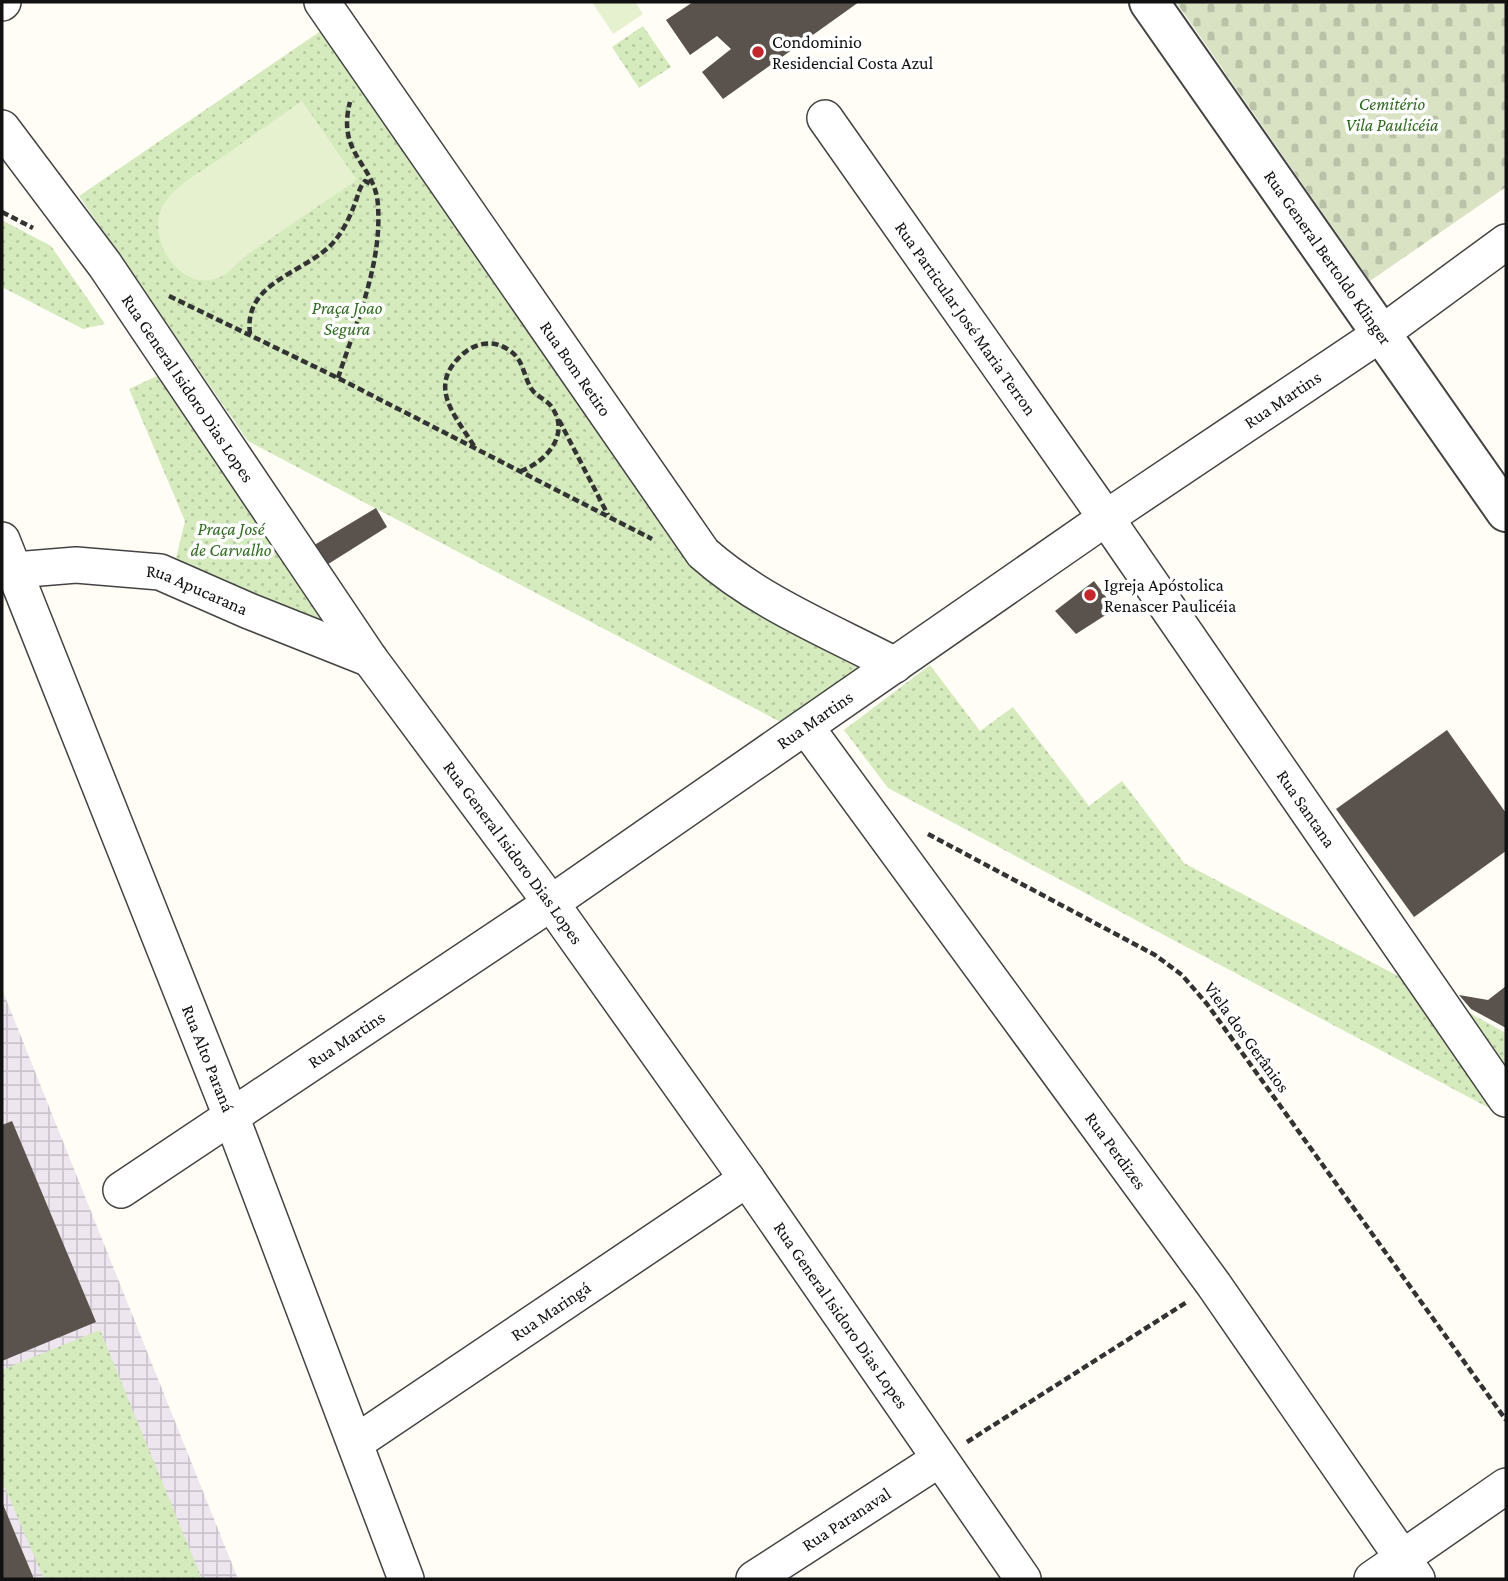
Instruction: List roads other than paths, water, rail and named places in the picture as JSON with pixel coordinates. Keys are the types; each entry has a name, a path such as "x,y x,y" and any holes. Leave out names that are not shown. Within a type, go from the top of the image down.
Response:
{"street":[{"name":"Rua Bom Retiro","path":"322,2 703,553 726,573 752,590 895,665"},
{"name":"Rua General Bertoldo Klinger","path":"1149,2 1506,512"},
{"name":"Rua Particular José Maria Terron","path":"825,118 1106,518"},
{"name":"Rua General Isidoro Dias Lopes","path":"2,128 105,265 370,659 551,904 747,1179 938,1460 1023,1579"},
{"name":"Rua Martins","path":"121,1190 551,904 1106,518 1382,333 1506,242"},
{"name":"Rua Santana","path":"1106,518 1506,1099"},
{"name":"Rua Apucarana","path":"8,555 76,565 160,572 370,659"},
{"name":"Rua Alto Paraná","path":"8,555 231,1116 406,1579"},
{"name":"Rua Perdizes","path":"806,727 1214,1285 1409,1569"},
{"name":"Rua Maringá","path":"355,1443 747,1179"},
{"name":"Rua Paranaval","path":"754,1579 938,1460"},
{"path":"1372,1579 1409,1569 1506,1486"}],"place":[{"name":"Condominio Residencial Costa Azul","path":"758,52"},
{"name":"Igreja Apóstolica Renascer Paulicéia","path":"1090,595"}],"park label":[{"name":"Cemitério Vila Paulicéia","path":"1392,114"},
{"name":"Praça Joao Segura","path":"347,318"},
{"name":"Praça José de Carvalho","path":"231,539"}]}
